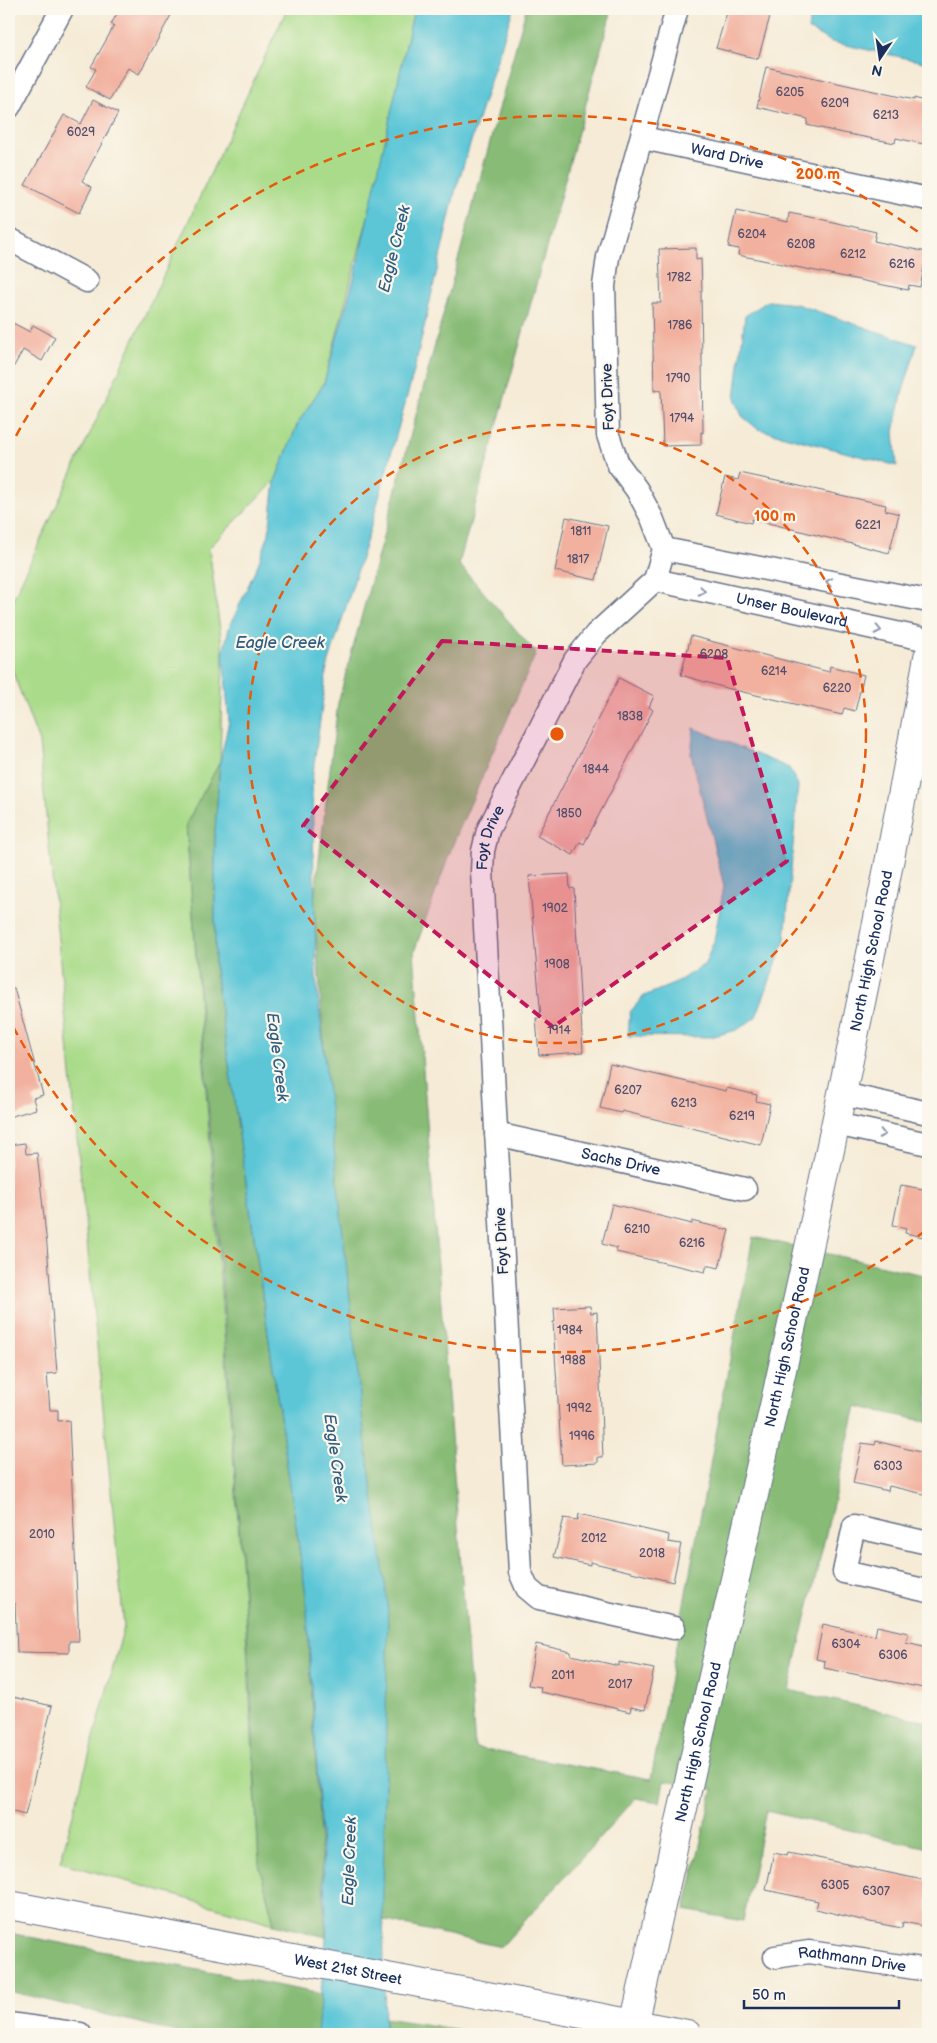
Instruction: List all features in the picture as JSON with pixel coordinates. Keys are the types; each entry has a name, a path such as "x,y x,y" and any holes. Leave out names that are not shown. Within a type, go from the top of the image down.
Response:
{"street":[{"path":"9,108 62,9"},
{"name":"Foyt Drive","path":"664,549 652,518 637,490 618,464 608,435 605,272 677,9"},
{"name":"Ward Drive","path":"643,138 928,199"},
{"path":"9,239 87,281"},
{"path":"655,580 664,549 928,601"},
{"name":"Foyt Drive","path":"655,580 596,634 575,660 494,817 484,844 482,871 520,1572 527,1588 539,1598 674,1628"},
{"name":"Unser Boulevard","path":"655,580 928,640"},
{"name":"North High School Road","path":"632,2030 843,1094 896,837 928,657"},
{"path":"843,1094 928,1113"},
{"path":"836,1124 928,1144"},
{"name":"Sachs Drive","path":"496,1134 745,1189"},
{"path":"928,1543 854,1526 844,1572 928,1591"},
{"name":"West 21st Street","path":"9,1905 470,1994 632,2030 687,2034"},
{"name":"Rathmann Drive","path":"775,1957 809,1952 928,1970"},
{"path":"9,2024 80,2034"}],"highlighted area":[{"path":"442,641 727,658 787,861 553,1027 303,826"}],"green space":[{"path":"287,9 414,9 371,205 324,383 298,423 275,481 209,548 223,653 220,762 186,824 246,1629 259,1864 274,1924 60,1862 124,1627 39,742 9,662 9,608"},
{"path":"526,9 612,9 459,564 536,653 453,844 414,952 475,1748 651,1779 753,1237 928,1276 928,1422 856,1406 789,1690 928,1722 928,1848 766,1811 743,1921 685,1910 713,1789 664,1781 660,1802 636,1798 501,1947 383,1920 314,901 338,703"},
{"path":"220,762 215,832 215,969 306,1595 326,1937 274,1924 259,1864 250,1677 217,1216 186,824"},
{"path":"9,1933 321,1994 319,2034 185,2034 9,1991"},
{"path":"385,2018 473,2032 473,2034 385,2034"}],"water":[{"name":"Eagle Creek","path":"414,9 513,9 455,192 414,371 372,523 327,668 312,780 316,976 363,1424 388,1605 383,1900 385,2034 317,2034 327,1928 306,1595 215,969 215,832 220,762 229,721 223,653 229,628 259,562 269,534 275,481 298,423 324,383 355,275"},
{"path":"812,9 928,9 928,63 832,42 808,29"},
{"path":"768,301 796,304 917,345 902,394 894,432 897,466 758,429 742,416 735,398 745,316"},
{"path":"694,728 789,768 798,785 785,940 756,1017 737,1030 710,1037 628,1036 630,1012 644,996 674,984 705,964 714,941 724,886 691,754"}],"building":[{"path":"120,9 160,9 171,15 139,74 128,68 110,100 86,87 96,69 91,67 114,26 111,24"},
{"path":"728,9 766,9 765,12 771,13 758,59 716,48"},
{"path":"766,67 928,102 928,145 896,138 895,143 838,132 807,125 808,119 757,107"},
{"path":"93,100 118,113 82,181 92,187 79,213 25,185 64,115 81,124"},
{"path":"736,211 788,222 789,213 820,219 876,232 874,241 927,252 920,287 909,285 908,290 738,255 739,249 728,247"},
{"path":"696,248 696,260 701,259 702,291 703,433 701,432 701,445 663,446 661,390 654,391 652,303 661,303 659,249"},
{"path":"9,321 30,332 33,325 55,337 42,361 23,350 9,375"},
{"path":"740,473 886,505 885,510 899,514 889,553 752,519 751,523 716,514 725,477 738,480"},
{"path":"566,517 608,526 596,580 555,571"},
{"path":"691,636 829,672 830,666 864,675 855,711 844,708 842,715 726,688 681,675"},
{"path":"619,678 654,696 649,707 653,710 584,844 580,842 573,855 537,836"},
{"path":"569,874 570,889 574,888 583,1052 539,1055 536,1018 541,1018 529,876"},
{"path":"14,988 43,1095 33,1098 36,1109 9,1117 9,989"},
{"path":"610,1064 726,1091 727,1088 757,1095 756,1101 770,1104 761,1145 622,1111 621,1113 600,1108"},
{"path":"25,1143 26,1154 37,1153 47,1245 57,1373 47,1374 50,1410 58,1410 58,1421 69,1420 79,1641 69,1641 69,1653 17,1652 15,1603 12,1604 9,1523 9,1145"},
{"path":"901,1185 928,1190 928,1238 905,1233 906,1228 893,1225"},
{"path":"612,1204 692,1224 692,1221 729,1230 719,1268 707,1265 705,1272 616,1252 617,1248 602,1244"},
{"path":"590,1306 591,1313 597,1312 603,1457 598,1457 598,1463 562,1465 553,1322 555,1322 554,1308"},
{"path":"876,1441 928,1454 928,1495 889,1486 888,1491 853,1483 862,1443 875,1445"},
{"path":"579,1514 669,1535 668,1542 681,1544 673,1582 590,1562 590,1565 554,1557 564,1518 578,1520"},
{"path":"823,1624 875,1636 877,1626 908,1633 906,1642 928,1647 928,1689 824,1668 825,1661 816,1659"},
{"path":"536,1644 571,1652 571,1655 619,1666 619,1662 654,1669 645,1710 631,1707 630,1712 540,1692 541,1687 528,1685"},
{"path":"9,1696 52,1706 25,1815 9,1811"},
{"path":"774,1852 788,1855 789,1852 928,1881 928,1927 903,1922 902,1928 870,1922 816,1909 818,1901 766,1890"}]}
